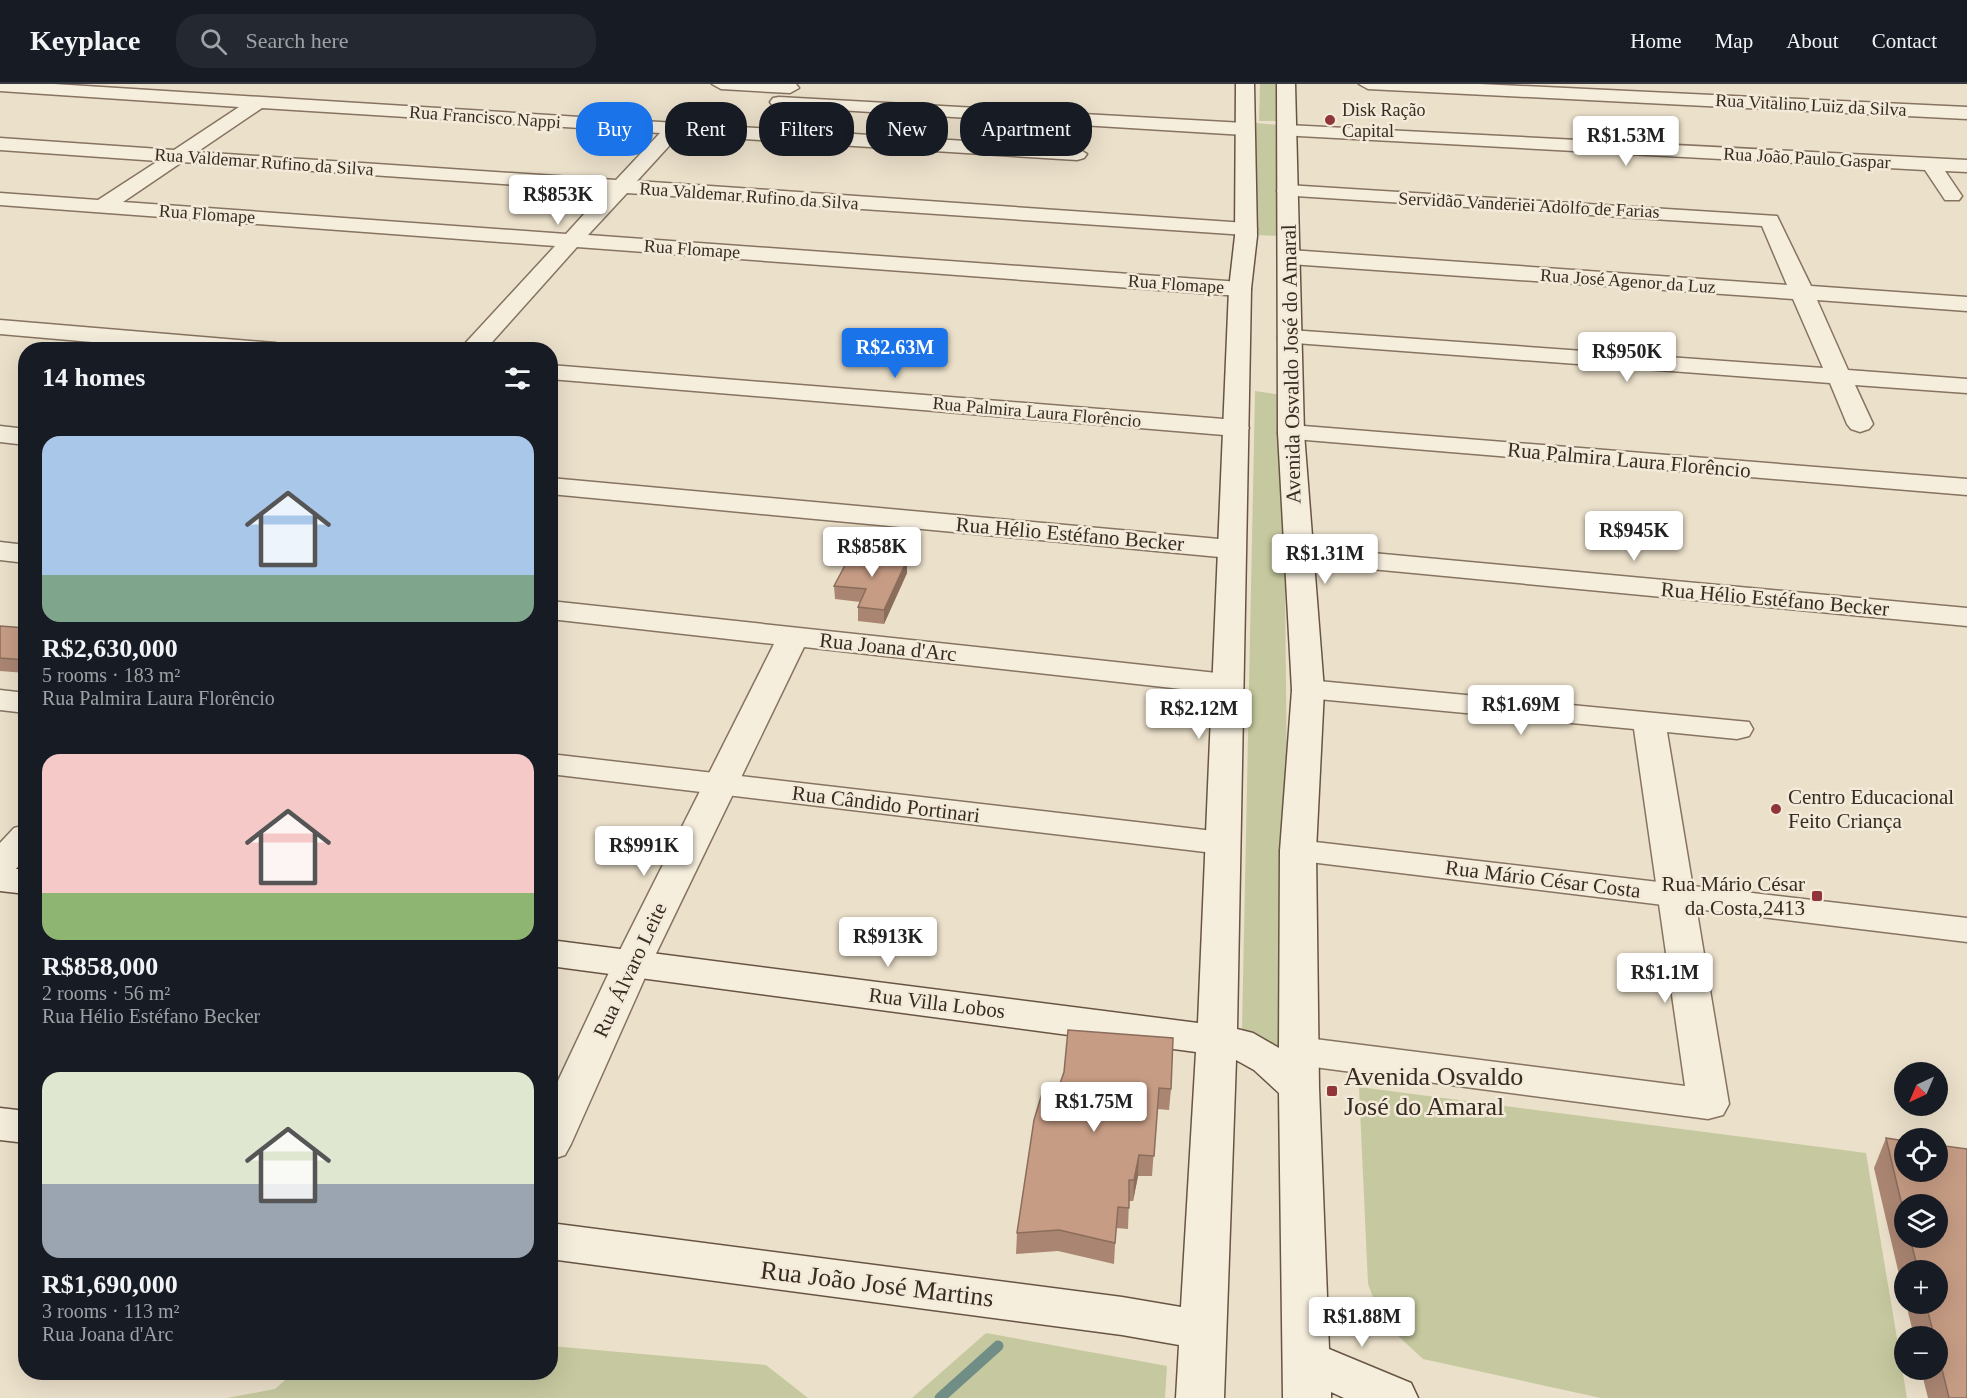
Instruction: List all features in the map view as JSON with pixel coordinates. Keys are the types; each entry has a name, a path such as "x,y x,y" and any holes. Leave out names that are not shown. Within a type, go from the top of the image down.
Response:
{"street":[{"path":"721,84 1244,129"},
{"name":"Avenida Osvaldo José do Amaral","path":"1245,84 1246,229 1240,289 1265,377 1291,433 1297,555 1300,564 1308,690 1298,851 1299,1069 1306,1378"},
{"name":"Avenida Osvaldo José do Amaral","path":"1200,1398 1217,1040 1230,549 1236,428 1290,337 1286,84"},
{"name":"Rua Vitalino Luiz da Silva","path":"1368,84 1967,113"},
{"name":"Rua Francisco Nappi","path":"0,86 665,128"},
{"path":"1800,88 1820,122"},
{"path":"752,134 788,91"},
{"path":"103,206 257,103"},
{"name":"Rua João Paulo Gaspar","path":"1287,131 1967,166"},
{"name":"Rua Francisco Nappi","path":"747,134 960,147"},
{"path":"478,342 665,139"},
{"name":"Rua Valdemar Rufino da Silva","path":"0,144 1246,229"},
{"path":"1931,164 1952,196"},
{"name":"Servidão Vanderiei Adolfo de Farias","path":"1287,191 1770,220 1802,293"},
{"name":"Rua Flomape","path":"0,199 1240,289"},
{"name":"Rua José Agenor da Luz","path":"1290,257 1967,304"},
{"path":"1802,293 1860,424"},
{"path":"0,327 179,342"},
{"path":"1290,337 1967,386"},
{"name":"Rua Palmira Laura Florêncio","path":"558,373 1236,428"},
{"name":"Rua Palmira Laura Florêncio","path":"1291,433 1967,487"},
{"path":"0,434 18,435"},
{"name":"Rua Hélio Estéfano Becker","path":"558,487 1230,549"},
{"path":"0,551 18,553"},
{"name":"Rua Hélio Estéfano Becker","path":"1297,555 1967,617"},
{"name":"Rua Joana d'Arc","path":"558,611 1226,684"},
{"name":"Rua Álvaro Leite","path":"558,1126 632,964 793,637"},
{"path":"1308,690 1649,723 1737,729"},
{"path":"0,700 18,702"},
{"path":"1299,1069 1708,1104 1678,896 1649,723"},
{"name":"Rua Cândido Portinari","path":"558,765 1222,843"},
{"path":"0,864 18,845"},
{"name":"Rua Mário César Costa","path":"1298,851 1967,930"},
{"path":"0,879 18,881"},
{"name":"Rua Villa Lobos","path":"558,954 1239,1043 1268,1060 1299,1069"},
{"path":"0,1124 18,1126"},
{"name":"Rua João José Martins","path":"558,1242 1122,1316 1203,1330"},
{"path":"1306,1378 1394,1398"}],"green space":[{"path":"1260,84 1279,84 1278,121 1259,121"},
{"path":"1256,123 1279,125 1281,236 1256,235"},
{"path":"1255,391 1283,395 1290,1069 1267,1043 1242,1030"},
{"path":"1359,1087 1866,1153 1895,1326 1894,1380 1904,1380 1907,1398 1601,1398 1423,1359 1382,1321 1368,1284"},
{"path":"986,1333 1167,1366 1165,1398 912,1398"},
{"path":"558,1347 766,1365 808,1398 227,1398 275,1389 285,1380 558,1380"}],"building":[{"path":"851,554 907,560 884,610 858,607 866,589 834,586"},
{"path":"0,626 18,627 18,659 0,658"},
{"path":"1068,1030 1173,1038 1171,1089 1159,1088 1154,1156 1139,1155 1134,1180 1129,1180 1129,1208 1118,1207 1115,1243 1059,1230 1017,1233 1034,1120 1043,1090 1057,1092 1064,1072"},
{"path":"1886,1138 1894,1139 1894,1172"},
{"path":"1948,1146 1967,1149 1967,1398 1949,1398 1945,1380 1948,1380 1948,1326 1932,1326 1928,1314 1948,1314 1948,1260 1916,1260 1912,1248 1948,1248 1948,1194 1899,1194 1896,1182 1948,1182"}],"waterway":[{"path":"940,1398 998,1346"}],"place":[{"name":"Disk Ração Capital","path":"1330,120"},
{"name":"Centro Educacional Feito Criança","path":"1776,809"},
{"name":"Rua Mário César da Costa,2413","path":"1817,896"},
{"name":"Avenida Osvaldo José do Amaral","path":"1332,1091"}]}
